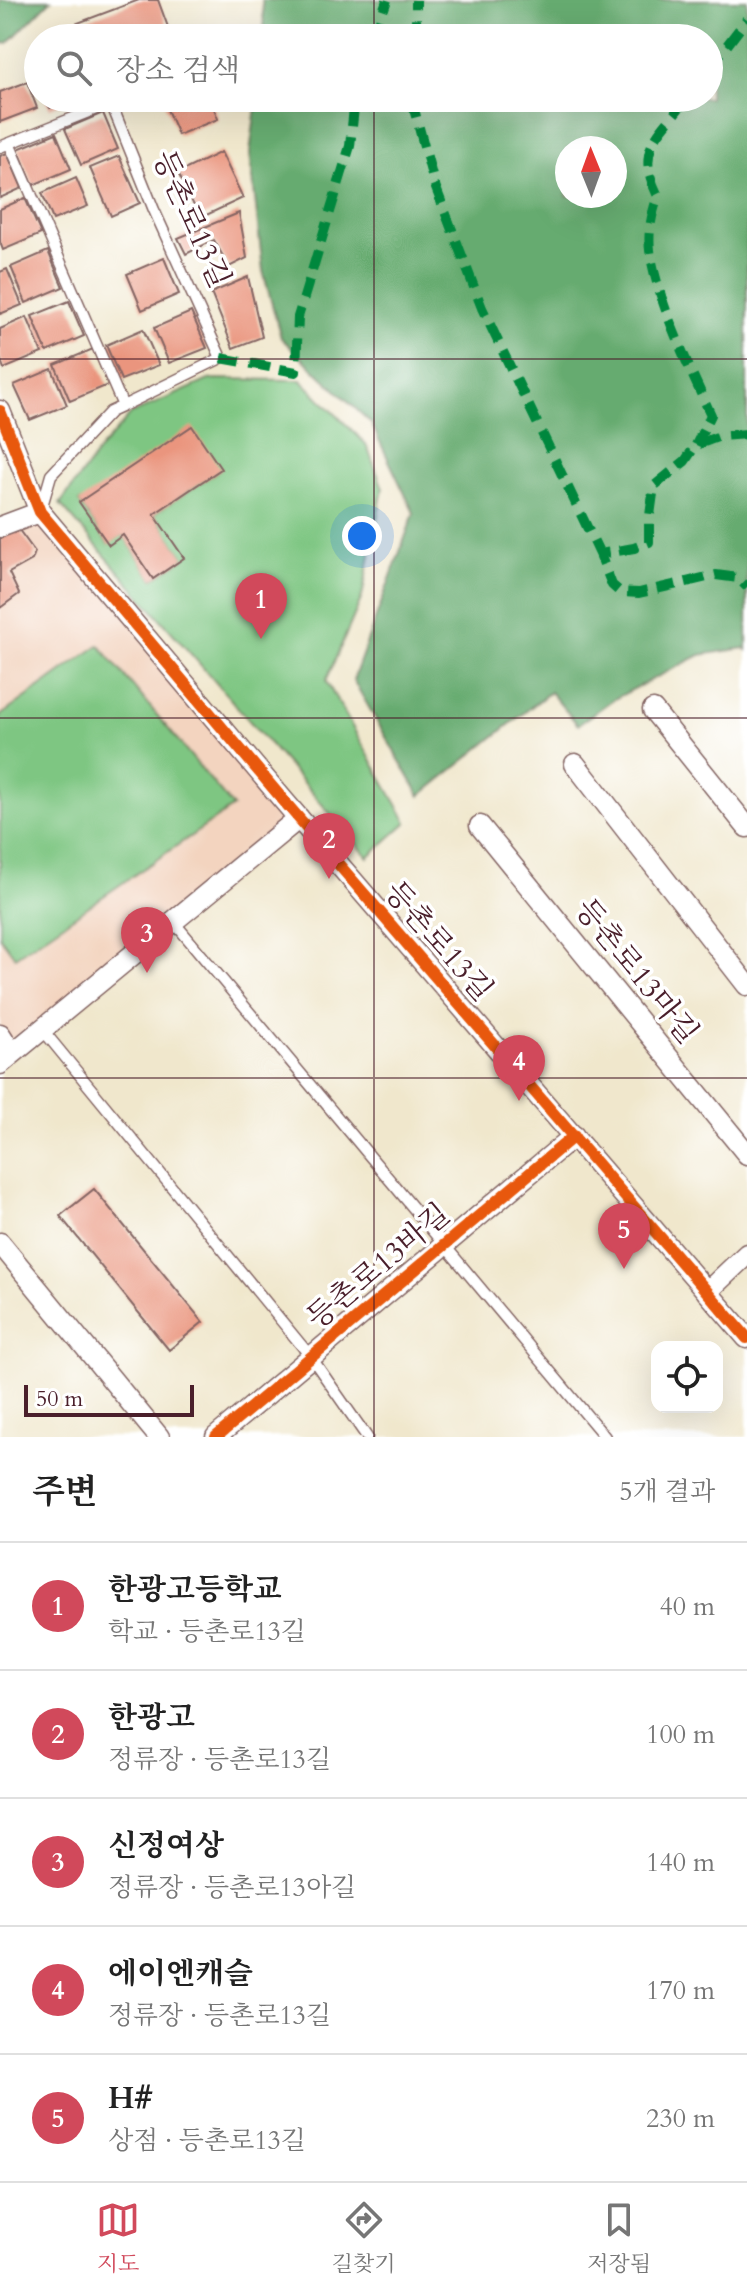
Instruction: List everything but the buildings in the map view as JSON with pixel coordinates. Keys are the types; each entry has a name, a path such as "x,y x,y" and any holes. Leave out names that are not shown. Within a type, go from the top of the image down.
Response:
{"street":[{"name":"등촌로13길","path":"0,411 40,512 747,1338"},
{"path":"0,527 40,512"},
{"path":"653,710 747,827"},
{"path":"575,764 747,985"},
{"path":"0,1034 6,1058 299,818"},
{"name":"등촌로13마길","path":"480,826 747,1154"},
{"name":"등촌로13바길","path":"216,1437 574,1136"},
{"path":"0,1243 159,1437"},
{"path":"707,1292 747,1254"}],"lane":[{"name":"등촌로13길","path":"88,112 4,145 123,406"},
{"name":"등촌로13길","path":"40,512 51,475 110,412 221,358 154,210 115,112"},
{"name":"등촌로13바길","path":"173,921 605,1437"},
{"name":"등촌로13바길","path":"42,1029 311,1357"},
{"path":"311,1357 367,1437"}],"shaded area":[{"path":"40,512 299,818 0,1064 0,527"}],"green space":[{"path":"0,0 51,0 8,43 0,44"},
{"path":"262,0 747,0 747,650 700,655 612,700 578,725 550,692 420,796 353,680 414,513 371,423 281,338 263,271 250,153 255,112 723,112 723,24 264,24"},
{"path":"211,379 301,380 366,444 383,488 362,597 326,681 407,822 368,857 60,504 101,448 131,414","holes":["221,469 154,514 184,558 153,579 123,535 108,544 79,502"]},
{"path":"99,645 233,807 15,957 0,937 0,716"}],"marked path":[{"path":"379,24 387,0"},
{"path":"415,24 416,0"},
{"path":"723,51 747,19"},
{"path":"221,358 296,372 298,317 350,146 354,112"},
{"path":"415,112 434,183 482,308 600,554"},
{"path":"676,112 659,133 649,154 648,166 658,196 649,241 669,318 711,415 696,445"},
{"path":"747,434 720,436 696,445 685,461 654,486 649,542 600,554 612,585 620,592 639,593 716,575 738,578 747,587"}],"cycle path":[{"path":"0,411 40,512 284,801 747,1338"},
{"path":"216,1437 574,1136"}],"place":[{"name":"한광고등학교","path":"261,639"},
{"name":"한광고","path":"329,879"},
{"name":"신정여상","path":"147,973"},
{"name":"에이엔캐슬","path":"519,1101"},
{"name":"H#","path":"624,1269"}]}
